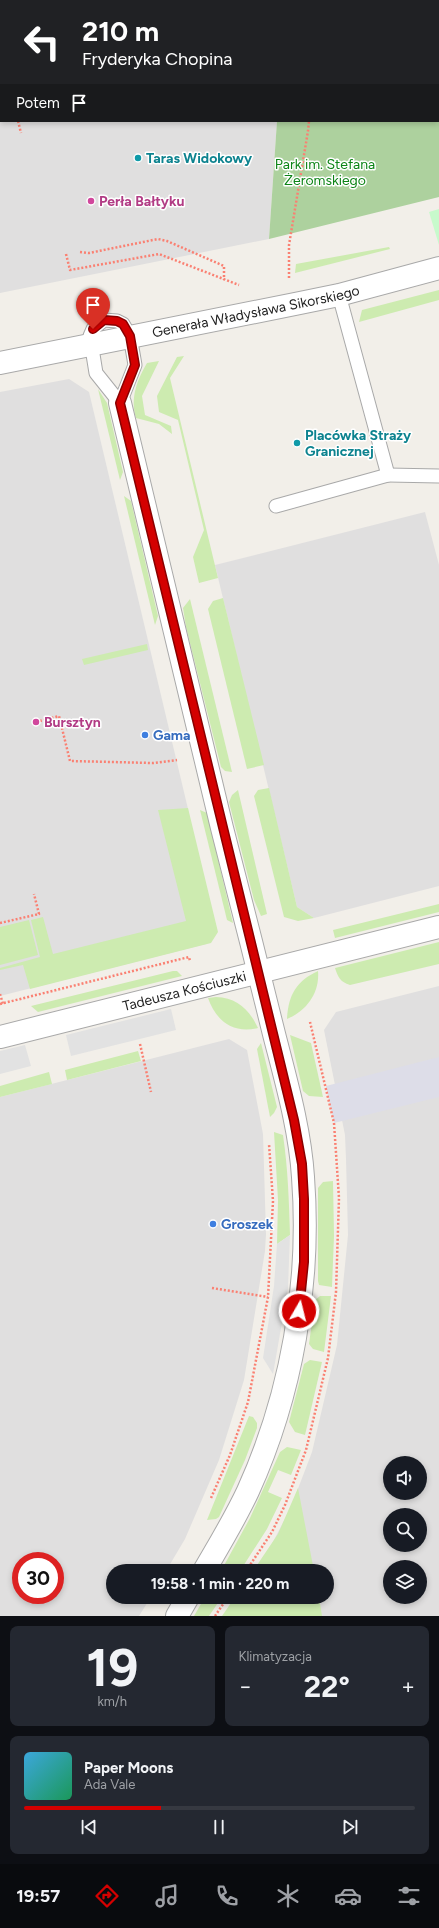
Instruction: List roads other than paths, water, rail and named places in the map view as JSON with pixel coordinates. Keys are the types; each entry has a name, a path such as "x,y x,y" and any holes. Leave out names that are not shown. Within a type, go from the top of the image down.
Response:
{"street":[{"name":"Generała Władysława Sikorskiego","path":"0,363 340,295 439,268"},
{"path":"120,403 212,785 290,1098 300,1152 304,1213 302,1289 286,1378 266,1446 245,1496 208,1564"},
{"name":"Tadeusza Kościuszki","path":"0,1037 439,927"},
{"path":"177,1616 184,1604"}],"lane":[{"path":"340,295 349,335 388,475"},
{"path":"90,344 96,374 120,403 135,365 130,336"},
{"path":"276,506 388,475 439,476"}],"place":[{"name":"Taras Widokowy","path":"138,158"},
{"name":"Perła Bałtyku","path":"91,201"},
{"name":"Placówka Straży Granicznej","path":"297,443"},
{"name":"Bursztyn","path":"36,722"},
{"name":"Gama","path":"145,735"},
{"name":"Groszek","path":"213,1224"}],"park label":[{"name":"Park im. Stefana Żeromskiego","path":"325,172"}]}
